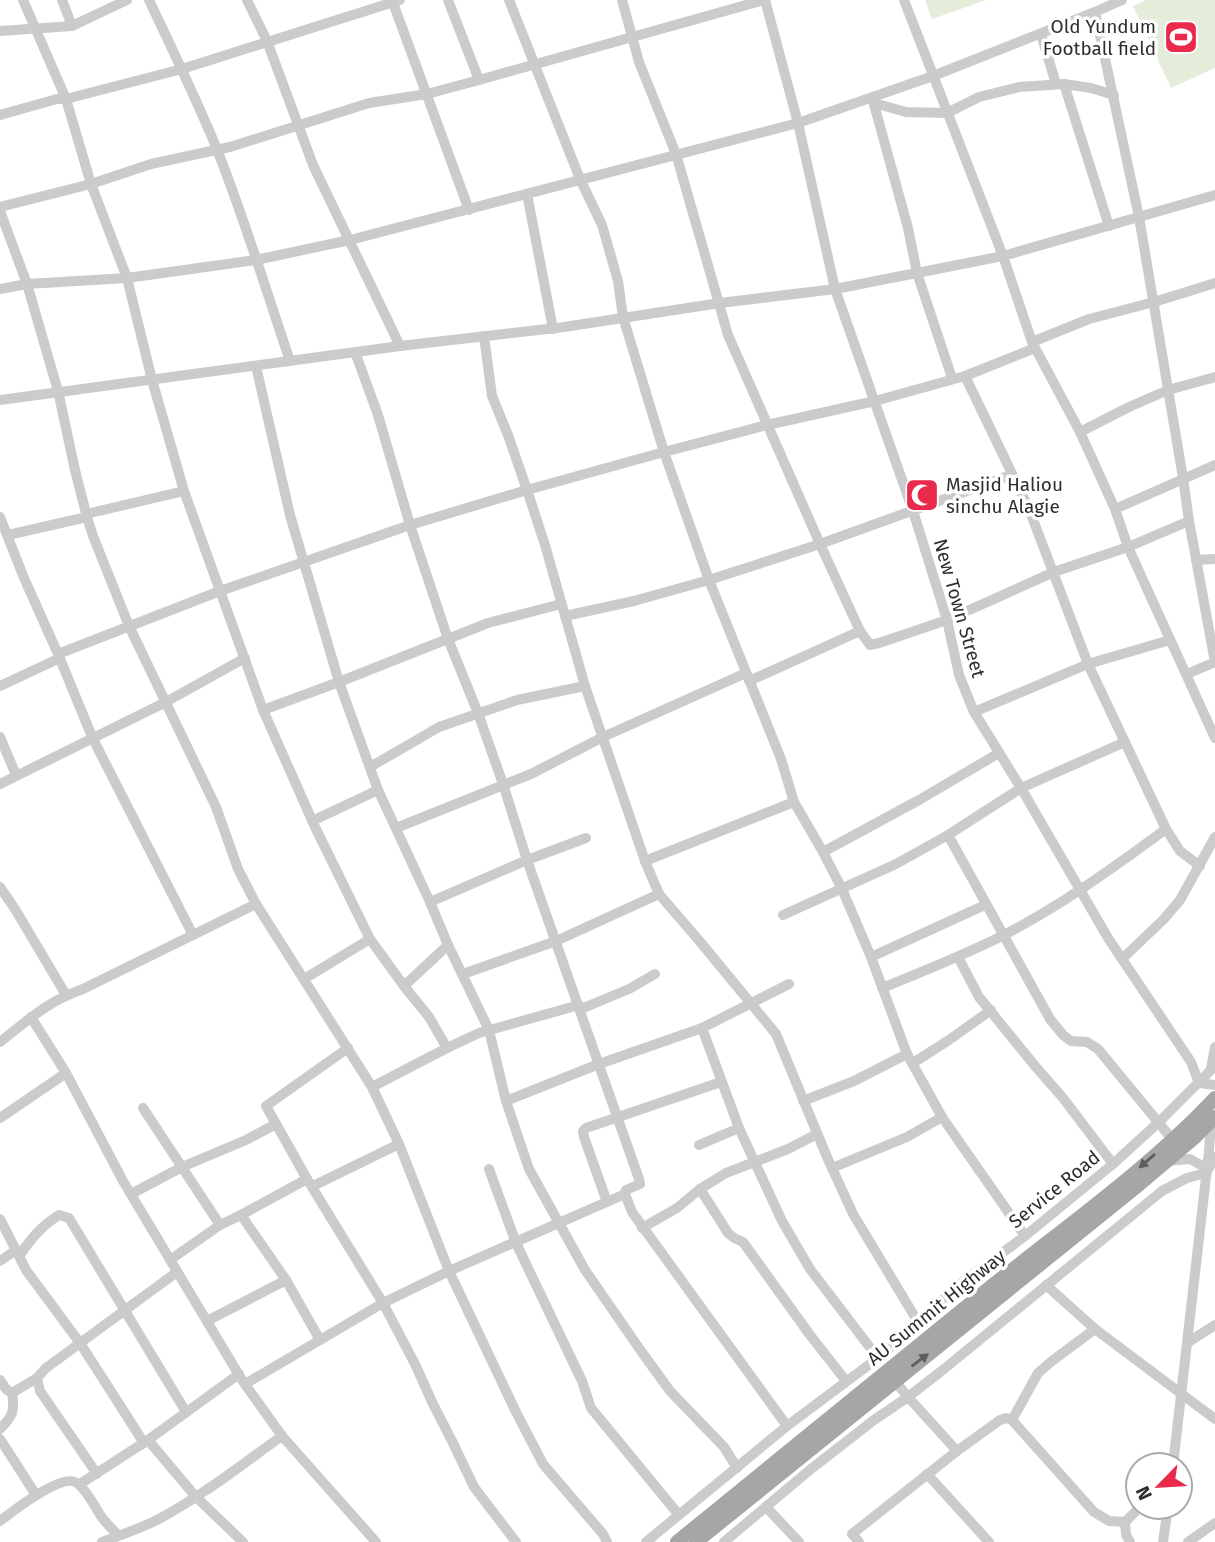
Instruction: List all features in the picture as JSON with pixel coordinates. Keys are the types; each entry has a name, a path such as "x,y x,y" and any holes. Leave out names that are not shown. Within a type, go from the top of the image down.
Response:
{"main road":[{"name":"AU Summit Highway","path":"677,1542 1128,1177 1189,1125 1215,1098"},
{"name":"AU Summit Highway","path":"696,1542 1166,1161 1213,1119"}],"street":[{"path":"23,0 66,99 91,184 127,278 152,380 184,491 263,710 312,821 370,939 429,1017 447,1048"},
{"path":"62,0 72,26"},
{"path":"0,31 72,26 127,0"},
{"path":"149,0 217,149 290,361"},
{"path":"247,0 267,41 313,165 400,346"},
{"path":"448,0 479,80"},
{"path":"509,0 580,179 602,225 618,281 623,317 664,452 709,580 781,759 794,802 842,889 910,1059 942,1117 1025,1236"},
{"path":"622,0 654,102 676,155 728,335 820,544 860,631 870,645 947,620 1054,572 1128,547 1189,521"},
{"path":"607,1542 543,1464 449,1271 399,1144 372,1087 256,904 237,869 216,807 128,626 86,515 58,391 27,284 0,209 151,164 230,147 369,103 427,94 765,0"},
{"name":"New Town Street","path":"765,0 798,123 835,289 913,511 947,620 959,675 974,712 1122,959 1191,1062 1199,1083"},
{"path":"904,0 1003,256 1033,345 1080,432 1115,509 1128,547 1215,738"},
{"path":"0,289 27,284 127,278 256,260 350,240 468,210 798,123 873,100 1122,0"},
{"path":"0,115 182,69 395,1 468,210"},
{"path":"1095,12 1139,217 1215,662 1187,674"},
{"path":"1041,34 1109,226"},
{"path":"873,100 906,111 947,113 979,97 1020,87 1060,84 1091,88 1114,95"},
{"path":"873,100 908,228 916,273 953,378"},
{"path":"527,194 553,329"},
{"path":"0,400 400,346 553,329 720,303 835,289 1003,256 1215,195"},
{"path":"0,686 59,656 128,626 410,525 664,452 875,401 965,376 1089,319 1215,282"},
{"path":"484,336 492,396 545,545 585,685 659,894 776,1034 853,1214 918,1322"},
{"path":"245,1384 383,1303 625,1194 626,1190 640,1184 478,713 448,639 410,525 378,415 355,352"},
{"path":"256,366 277,464 339,682 378,790 489,1030 506,1101 529,1169 585,1270 670,1391 724,1447 737,1468"},
{"path":"965,376 1029,509 1088,664 1166,829 1180,851 1200,866"},
{"path":"1080,432 1168,390 1215,377"},
{"path":"1115,509 1215,465"},
{"path":"263,710 488,623 634,601 709,580 820,544 1012,475"},
{"path":"8,535 184,491"},
{"path":"0,516 93,739 193,935"},
{"path":"1196,560 1215,559"},
{"path":"396,828 531,774 603,737 860,631"},
{"path":"974,712 1088,664 1170,640"},
{"path":"0,784 164,703 245,659"},
{"path":"370,767 439,727 517,701 585,685"},
{"path":"0,737 16,775"},
{"path":"783,915 896,864 948,835 1021,788 1125,741"},
{"path":"823,852 999,753"},
{"path":"312,821 378,790"},
{"path":"646,861 794,802"},
{"path":"882,988 1002,936 1080,891 1166,829"},
{"path":"948,835 1050,1019 1070,1041 1087,1041 1098,1049 1172,1139"},
{"path":"1122,959 1180,900 1215,837"},
{"path":"430,902 586,838"},
{"path":"0,887 66,995"},
{"path":"463,974 556,941 659,894"},
{"path":"0,1042 57,999 83,989 256,904"},
{"path":"871,957 985,905"},
{"path":"304,979 370,939"},
{"path":"404,986 448,945"},
{"path":"958,957 979,997 1114,1164"},
{"path":"372,1087 479,1033 580,1007 629,989 655,974"},
{"path":"506,1101 599,1064 702,1028 789,984"},
{"path":"803,1101 910,1059 949,1040 990,1010"},
{"path":"31,1017 66,1073 131,1194 245,1384 282,1436 371,1541"},
{"path":"702,1028 739,1128 782,1221 810,1269 878,1358"},
{"path":"348,1048 266,1106 383,1303 474,1486 516,1542"},
{"path":"1213,1067 1215,1048"},
{"name":"Service Road","path":"646,1542 787,1426 878,1358 964,1281 1114,1164 1213,1067"},
{"path":"0,1118 66,1073"},
{"path":"607,1202 583,1133 586,1128 721,1082"},
{"path":"1199,1083 1215,1085"},
{"path":"143,1108 220,1225"},
{"path":"832,1168 907,1137 942,1117"},
{"path":"1175,1451 1213,1119"},
{"path":"131,1194 181,1167 246,1140 276,1124"},
{"path":"699,1144 739,1128"},
{"path":"642,1228 677,1208 726,1173 788,1149 817,1134"},
{"path":"170,1259 220,1225 399,1144"},
{"path":"724,1542 874,1420 908,1397 1161,1191 1206,1170 1215,1157"},
{"path":"1166,1161 1190,1159 1206,1170"},
{"path":"489,1169 516,1243 582,1381 592,1408 679,1515"},
{"path":"700,1189 728,1233 743,1242 846,1381"},
{"path":"625,1194 642,1228 787,1426"},
{"path":"242,1215 286,1280 320,1340"},
{"path":"0,1261 18,1253 34,1233 48,1222 59,1216 68,1219 186,1412"},
{"path":"0,1219 26,1270 80,1343 146,1441 196,1497 243,1542"},
{"path":"12,1393 37,1378 46,1368 177,1272"},
{"path":"207,1321 286,1280"},
{"path":"1046,1285 1096,1329 1215,1419"},
{"path":"1187,1343 1215,1325"},
{"path":"1012,1420 1038,1373 1096,1329"},
{"path":"80,1484 146,1441 239,1374"},
{"path":"37,1378 40,1391 97,1474"},
{"path":"0,1380 12,1393 15,1409 0,1429"},
{"path":"894,1380 957,1451"},
{"path":"842,1542 855,1538 927,1474 1006,1418 1012,1420 1094,1512 1109,1521 1125,1522 1129,1542"},
{"path":"102,1542 128,1537 159,1519 196,1497 282,1436"},
{"path":"0,1438 36,1495"},
{"path":"927,1474 989,1542"},
{"path":"0,1520 36,1495 73,1480 80,1484 104,1520 128,1537"},
{"path":"765,1507 799,1542"},
{"path":"1163,1542 1166,1521"},
{"path":"1188,1542 1213,1528"}],"green space":[{"path":"925,0 986,0 932,19"},
{"name":"Old Yundum Football field","path":"1146,0 1215,0 1215,68 1171,88 1133,6"}],"place":[{"name":"Old Yundum Football field","path":"1181,37"},
{"name":"Masjid Haliou sinchu Alagie","path":"922,495"}]}
